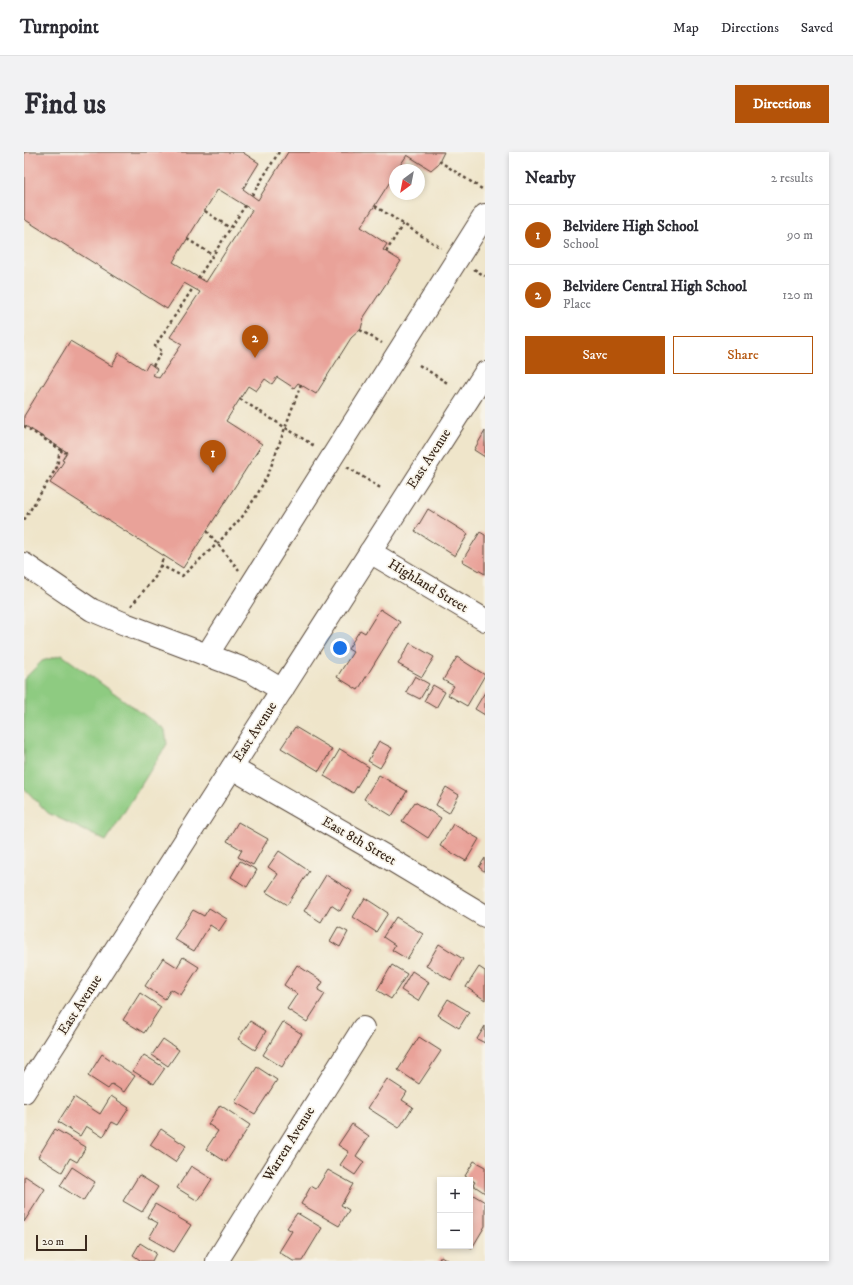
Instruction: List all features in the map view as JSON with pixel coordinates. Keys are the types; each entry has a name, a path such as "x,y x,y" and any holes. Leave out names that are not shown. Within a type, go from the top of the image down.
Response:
{"street":[{"path":"207,655 485,216"},
{"name":"East Avenue","path":"24,1092 485,373"},
{"name":"Highland Street","path":"370,552 485,620"},
{"path":"24,564 78,601 118,621 252,672 282,690"},
{"name":"East 8th Street","path":"232,768 390,859 485,916"},
{"name":"Warren Avenue","path":"216,1261 363,1028"}],"path":[{"path":"252,195 279,152"},
{"path":"439,161 482,189"},
{"path":"198,278 245,206"},
{"path":"375,206 443,250"},
{"path":"205,211 230,228"},
{"path":"386,252 403,224"},
{"path":"187,239 213,255"},
{"path":"473,268 485,276"},
{"path":"153,366 162,351 155,346 194,288"},
{"path":"360,330 387,346"},
{"path":"419,365 449,384"},
{"path":"160,565 182,576 218,544 242,517 258,495 269,472 284,427 301,384"},
{"path":"240,399 318,448"},
{"path":"24,426 66,453"},
{"path":"24,520 57,467 59,455 62,450"},
{"path":"342,464 382,489"},
{"path":"207,531 241,572"},
{"path":"118,621 156,576 164,556"}],"green space":[{"path":"62,655 165,730 167,744 106,841 48,813 24,788 24,679 42,661"}],"building":[{"path":"24,152 242,152 259,163 243,189 258,200 288,152 444,152 438,164 431,170 425,166 425,164 421,164 407,155 401,164 389,164 389,183 361,227 387,244 383,250 401,261 364,317 361,329 351,338 316,394 298,383 294,388 277,377 272,384 265,379 256,391 248,386 226,421 262,444 183,568 50,483 64,461 62,460 67,452 24,425 24,416 70,341 112,366 119,353 145,370 149,363 157,369 153,375 159,378 182,344 170,337 200,292 184,283 167,309 24,219","holes":["218,189 252,210 206,282 173,262"]},
{"path":"485,431 485,457 474,450"},
{"path":"428,509 468,534 455,556 415,531"},
{"path":"480,532 485,535 485,574 462,561"},
{"path":"380,609 400,622 358,690 337,677 353,652 348,649 360,630 365,633"},
{"path":"410,643 434,657 422,677 398,664"},
{"path":"457,657 485,675 467,706 448,695 454,686 443,680"},
{"path":"415,676 429,684 420,699 406,692"},
{"path":"433,685 445,692 436,708 424,701"},
{"path":"485,692 485,715 475,709"},
{"path":"295,727 332,749 319,771 281,748"},
{"path":"379,741 392,748 380,768 368,761"},
{"path":"340,749 369,767 353,793 324,776"},
{"path":"379,775 407,791 392,816 364,799"},
{"path":"446,787 459,795 449,813 436,805"},
{"path":"415,802 441,818 428,838 402,821"},
{"path":"238,822 268,839 253,865 238,857 242,850 227,841"},
{"path":"453,824 479,839 466,861 440,846"},
{"path":"279,851 309,871 287,905 266,892 278,874 268,867"},
{"path":"485,858 485,872 479,867"},
{"path":"240,861 257,870 247,887 231,877"},
{"path":"326,875 352,891 340,911 331,905 321,922 304,911"},
{"path":"365,898 388,913 376,932 353,917"},
{"path":"209,908 227,919 219,931 210,925 194,951 174,939 193,910 204,916"},
{"path":"396,917 423,934 407,959 392,950 395,945 383,937"},
{"path":"338,927 348,932 340,947 330,941"},
{"path":"439,944 463,959 451,980 426,966"},
{"path":"183,957 199,967 181,995 171,989 165,999 145,986 163,958 177,967"},
{"path":"297,965 323,982 318,990 325,994 307,1022 287,1009 297,994 284,985"},
{"path":"392,965 407,974 391,999 377,990"},
{"path":"479,967 485,971 485,1000 466,987"},
{"path":"412,971 429,982 418,1001 401,990"},
{"path":"140,993 161,1007 144,1033 123,1020"},
{"path":"448,999 469,1012 459,1028 438,1015"},
{"path":"250,1021 266,1031 255,1050 238,1039"},
{"path":"283,1022 302,1034 282,1067 263,1055"},
{"path":"485,1026 485,1043 477,1039"},
{"path":"419,1037 441,1051 419,1084 398,1070"},
{"path":"163,1039 179,1050 168,1066 152,1055"},
{"path":"102,1054 135,1076 124,1092 112,1084 108,1089 88,1076"},
{"path":"144,1055 165,1068 154,1084 133,1071"},
{"path":"257,1067 277,1080 255,1114 235,1102"},
{"path":"387,1079 407,1092 402,1100 413,1107 399,1128 368,1108"},
{"path":"111,1096 129,1108 118,1125 112,1122 103,1137 86,1126 80,1136 58,1122 74,1097 100,1114"},
{"path":"220,1105 250,1125 226,1162 206,1149 218,1131 208,1124"},
{"path":"352,1124 369,1136 356,1156 364,1162 355,1175 340,1165 349,1152 338,1145"},
{"path":"55,1129 86,1147 77,1162 70,1158 62,1172 38,1157"},
{"path":"161,1129 186,1146 175,1162 150,1145"},
{"path":"474,1161 485,1167 485,1193 473,1185 475,1182 473,1181 473,1177 465,1176"},
{"path":"191,1166 212,1179 198,1201 177,1188"},
{"path":"72,1167 95,1182 83,1201 60,1186"},
{"path":"328,1170 353,1184 341,1205 349,1210 339,1226 301,1204 311,1186 316,1189"},
{"path":"139,1175 158,1187 142,1212 123,1201"},
{"path":"25,1176 45,1189 24,1222 24,1178"},
{"path":"473,1195 485,1202 485,1226 473,1246"},
{"path":"155,1204 191,1225 174,1252 149,1238 158,1223 147,1217"},
{"path":"297,1213 322,1228 302,1261 293,1261 279,1252 292,1231 287,1228"},
{"path":"140,1243 156,1253 152,1261 139,1261 140,1260 133,1255"},
{"path":"441,1256 449,1261 438,1261"}],"place":[{"name":"Belvidere Central High School","path":"255,358"},
{"name":"Belvidere High School","path":"213,473"}]}
